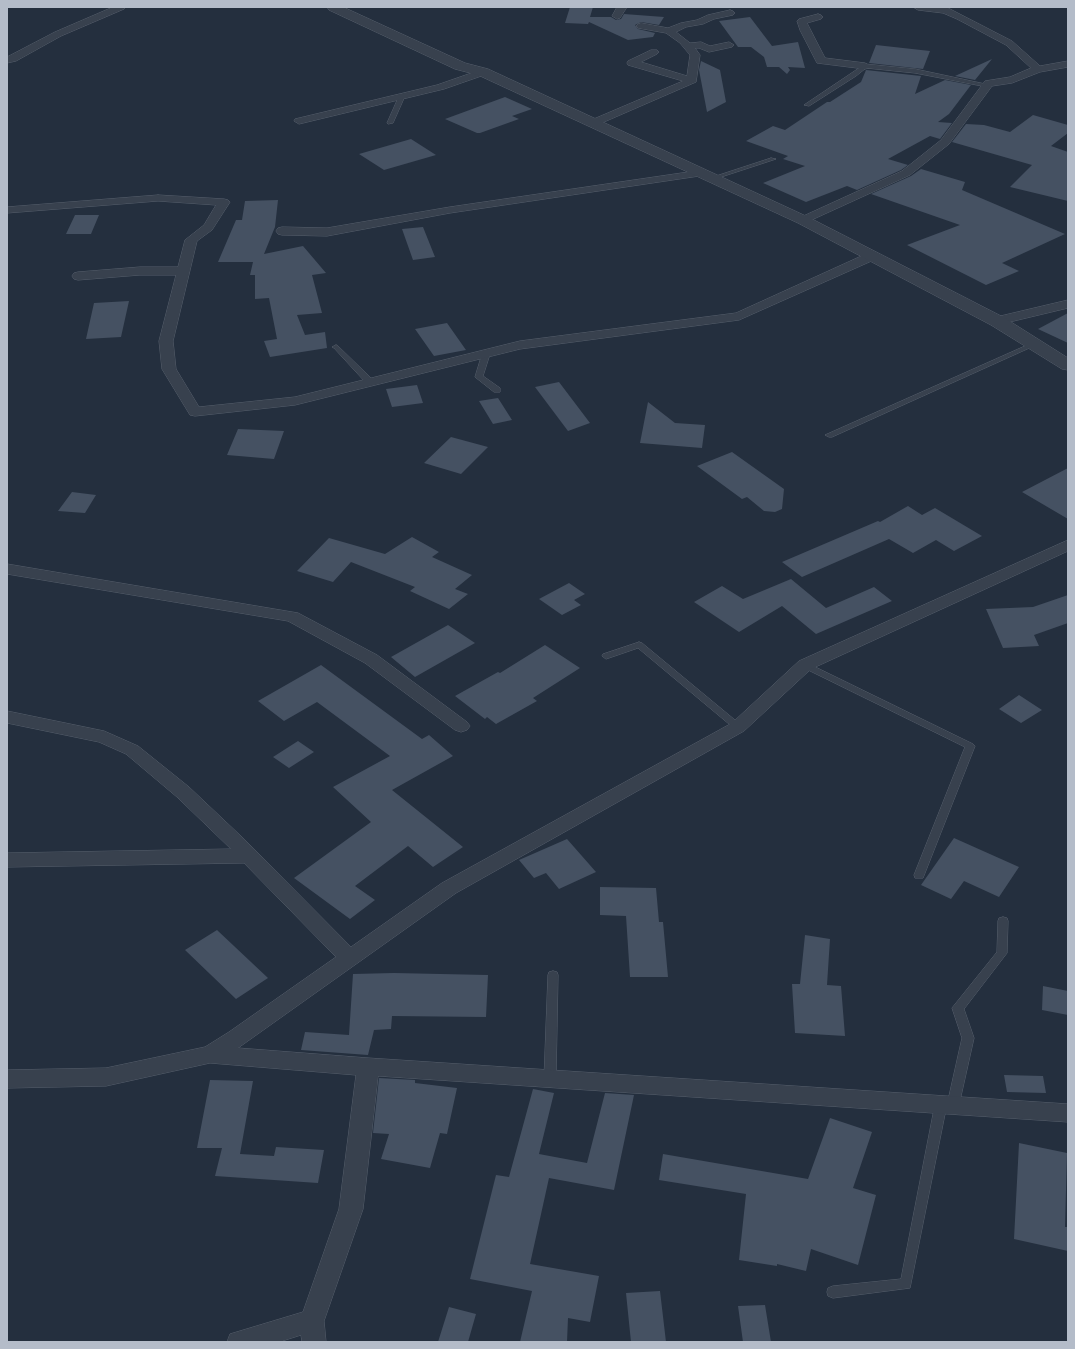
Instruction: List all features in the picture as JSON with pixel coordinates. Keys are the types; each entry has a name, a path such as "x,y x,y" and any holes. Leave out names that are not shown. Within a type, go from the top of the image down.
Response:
{"street":[{"path":"7,60 12,59 58,34 121,7"},
{"path":"333,7 460,66 483,72 803,220 997,321 1068,365"},
{"path":"617,16 622,7"},
{"path":"918,7 945,10 960,17 1009,43 1038,69"},
{"path":"669,31 684,24 700,22 711,17 730,13"},
{"path":"818,17 802,21 821,61 865,66"},
{"path":"641,26 669,31 688,46 695,55 692,80"},
{"path":"688,46 701,45 709,49 729,45"},
{"path":"654,52 632,63 692,80"},
{"path":"803,220 906,173 945,142 989,83 1012,80 1038,69 1068,64"},
{"path":"299,121 440,87 483,72"},
{"path":"593,123 692,80"},
{"path":"282,231 327,232 450,210 708,176"},
{"path":"7,210 158,198 224,202 208,227 191,240 166,341 169,369 195,412 295,401 520,345 739,316 872,256"},
{"path":"78,276 140,271 183,271"},
{"path":"997,321 1068,304"},
{"path":"210,1054 236,1038 449,888 738,727 805,665 1068,545"},
{"path":"7,569 292,617 371,659 461,726"},
{"path":"7,718 104,737 132,750 183,792 349,958"},
{"path":"7,860 248,856"},
{"path":"7,1079 106,1077 210,1054 368,1067 1068,1112"},
{"path":"239,1342 313,1331 351,1209 368,1067"}],"lane":[{"path":"807,105 854,75 865,66 915,71 987,85"},
{"path":"390,123 402,96"},
{"path":"708,176 773,159"},
{"path":"829,435 1034,344"},
{"path":"336,347 371,383"},
{"path":"486,354 479,377 497,390"},
{"path":"606,656 639,646 738,727"},
{"path":"805,665 970,746 919,875"},
{"path":"833,1292 906,1284 947,1104 968,1038 958,1008 1002,953 1003,921"},
{"path":"550,1078 553,975"}],"building":[{"path":"570,7 593,7 590,17 611,17 616,20 621,19 624,14 664,17 659,25 641,22 635,25 638,29 655,33 653,37 628,40 589,22 588,24 565,23"},
{"path":"750,17 772,46 798,42 805,68 788,67 790,70 787,74 779,67 767,67 764,57 751,47 738,47 719,21"},
{"path":"876,45 930,51 923,69 869,63"},
{"path":"992,59 975,80 955,76"},
{"path":"701,61 720,70 726,102 707,112 699,70"},
{"path":"866,70 921,76 915,94 945,80 971,85 949,114 938,122 952,123 940,139 930,136 888,159 908,165 901,170 857,190 847,186 806,202 763,183 805,166 783,159 788,156 746,141 773,126 785,130 827,102 830,102 861,82"},
{"path":"505,97 532,109 512,116 519,119 480,133 445,119"},
{"path":"1033,115 1068,125 1068,133 1051,146 1068,152 1068,201 1010,187 1032,165 952,142 966,124 984,125 1010,132"},
{"path":"411,139 436,155 384,170 359,154"},
{"path":"921,169 965,182 962,190 1065,234 1002,263 1019,271 986,285 907,245 960,225 871,194 911,176"},
{"path":"278,200 275,227 264,254 303,246 326,273 312,275 322,313 297,315 305,335 325,332 327,348 270,357 264,341 277,339 269,298 255,299 255,275 250,275 253,262 218,262 236,220 242,220 245,201"},
{"path":"75,215 99,215 91,234 66,234"},
{"path":"423,227 435,257 413,260 402,229"},
{"path":"129,301 121,337 86,339 94,303"},
{"path":"1068,313 1068,343 1038,329"},
{"path":"447,323 466,350 434,356 415,329"},
{"path":"559,382 590,423 568,431 535,387"},
{"path":"417,385 423,403 392,407 386,389"},
{"path":"498,398 512,420 493,424 479,401"},
{"path":"648,402 675,423 705,425 702,448 640,443"},
{"path":"238,429 284,431 274,459 227,455"},
{"path":"451,437 488,447 461,474 424,463"},
{"path":"732,452 784,489 782,509 775,512 764,511 747,497 742,499 697,466"},
{"path":"1068,468 1068,519 1022,492"},
{"path":"72,492 96,495 85,513 58,511"},
{"path":"908,506 922,515 935,508 982,536 954,551 936,540 913,553 889,539 802,577 782,562 878,521 880,522"},
{"path":"412,537 439,552 432,557 472,575 455,589 468,594 449,609 410,591 415,587 351,562 333,582 297,571 329,538 385,554"},
{"path":"791,579 826,608 874,587 892,601 816,634 782,606 739,632 694,602 722,586 743,599"},
{"path":"569,583 585,594 574,600 581,605 562,615 539,599"},
{"path":"1068,595 1068,623 1034,635 1039,646 1003,648 986,609 1033,607"},
{"path":"448,625 475,643 415,677 391,657"},
{"path":"545,645 580,668 533,698 537,701 496,724 487,717 485,719 455,696 498,672 500,673"},
{"path":"321,665 422,739 429,735 453,756 392,790 463,847 433,867 408,846 355,886 375,900 350,919 294,878 371,822 333,787 390,756 317,702 284,721 258,701"},
{"path":"1019,695 1042,710 1021,723 999,709"},
{"path":"298,741 314,752 289,768 273,757"},
{"path":"954,838 1019,867 999,897 964,881 951,899 921,885"},
{"path":"567,839 596,872 559,889 546,873 534,878 519,860"},
{"path":"600,887 656,888 659,922 663,922 668,977 630,977 626,916 600,915"},
{"path":"217,930 268,978 236,999 185,950"},
{"path":"805,935 830,939 827,985 841,986 845,1036 795,1033 792,984 800,984"},
{"path":"394,973 488,975 486,1017 392,1016 391,1029 374,1030 368,1055 301,1050 305,1032 349,1035 353,974"},
{"path":"1043,986 1068,991 1068,1015 1042,1010"},
{"path":"1004,1075 1043,1076 1046,1093 1007,1092"},
{"path":"379,1078 415,1080 415,1083 457,1088 447,1134 440,1133 430,1168 381,1159 389,1134 373,1133"},
{"path":"210,1080 253,1081 240,1154 274,1156 276,1147 324,1150 318,1183 215,1176 222,1148 197,1148"},
{"path":"533,1089 554,1093 539,1154 587,1163 605,1093 634,1095 614,1190 549,1178 530,1264 599,1276 590,1322 568,1318 567,1342 520,1342 532,1291 470,1279 496,1175 509,1177"},
{"path":"830,1118 872,1132 853,1188 876,1195 858,1265 811,1249 806,1271 777,1264 777,1266 739,1260 746,1194 659,1180 663,1154 808,1179"},
{"path":"1019,1143 1067,1153 1065,1227 1068,1227 1068,1251 1014,1239"},
{"path":"660,1291 666,1342 631,1342 626,1293"},
{"path":"765,1305 771,1342 743,1342 738,1306"},
{"path":"449,1307 476,1314 468,1342 438,1342"}]}
